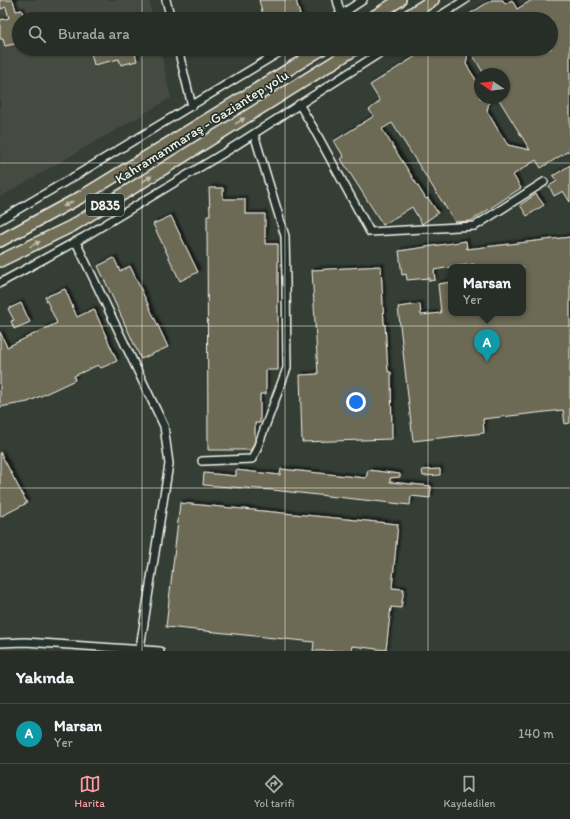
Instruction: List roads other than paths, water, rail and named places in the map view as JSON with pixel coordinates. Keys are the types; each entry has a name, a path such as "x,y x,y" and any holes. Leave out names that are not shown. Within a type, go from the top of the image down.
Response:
{"highway":[{"path":"381,12 400,0"},
{"path":"414,12 433,0"},
{"name":"Kahramanmaraş - Gaziantep yolu","path":"0,241 81,197 311,56"},
{"name":"Kahramanmaraş - Gaziantep yolu","path":"0,261 72,226 344,56"}],"street":[{"path":"166,0 169,12"},
{"path":"337,0 340,12"},
{"path":"345,12 363,0"},
{"path":"445,12 465,0"},
{"path":"180,56 192,106"},
{"path":"0,220 274,56"},
{"path":"0,283 76,242 254,134 375,56"},
{"path":"299,104 370,232 474,226 544,182"},
{"path":"202,461 252,459 287,368 285,236 254,134"},
{"path":"76,242 164,426 168,446 169,464 140,648"},
{"path":"0,643 30,643 71,648 140,648 160,651"},
{"path":"30,643 31,651"}],"place":[{"name":"Marsan","path":"487,362"}]}
